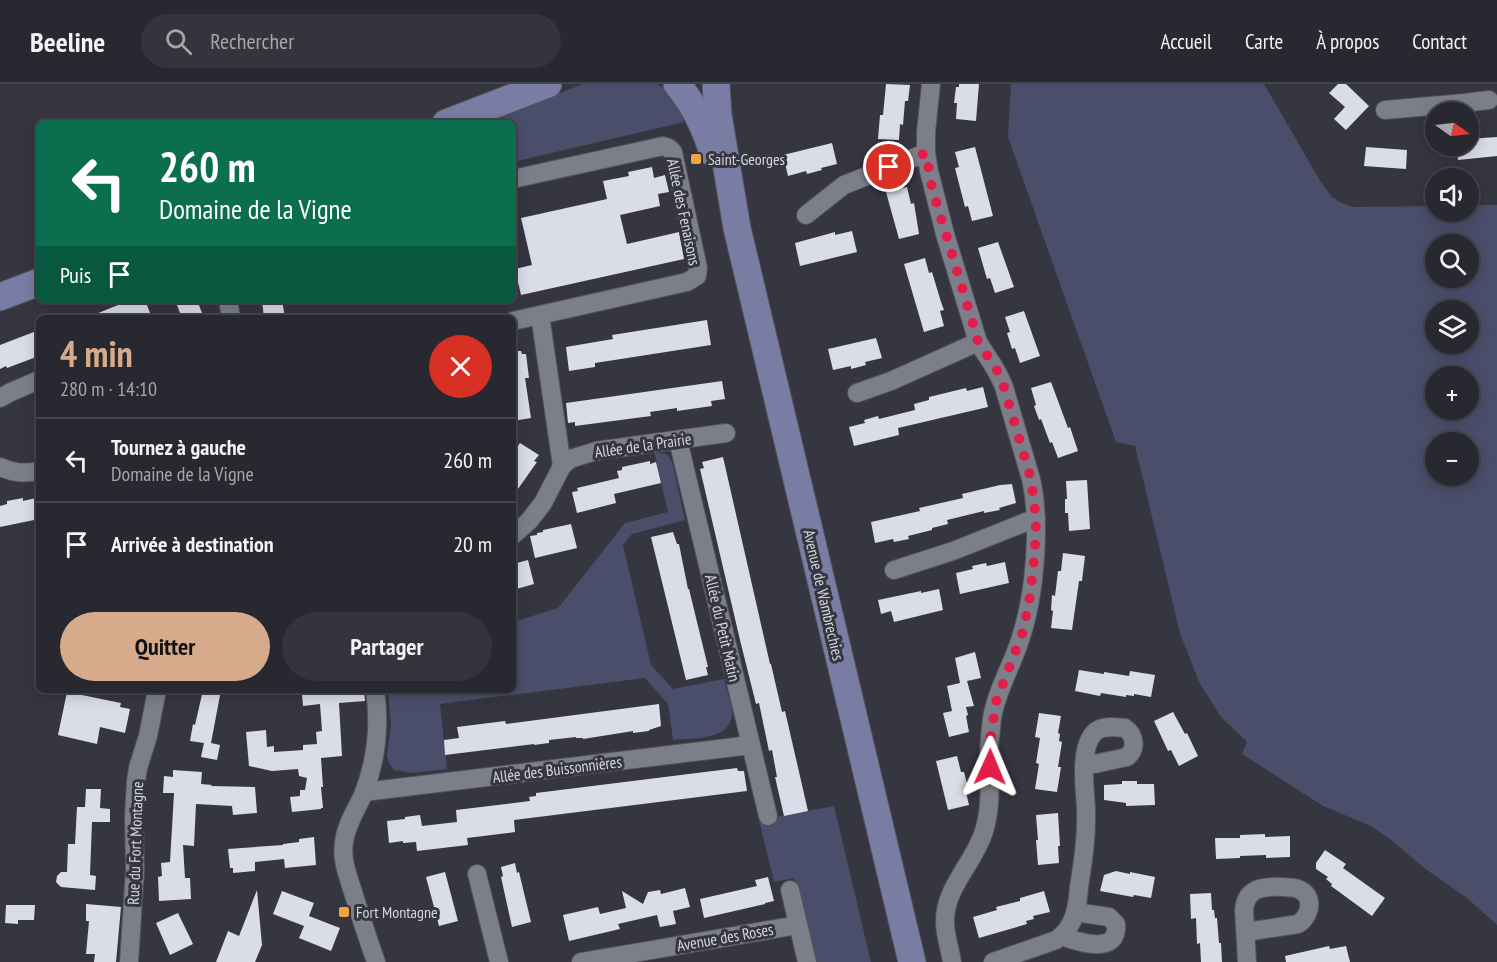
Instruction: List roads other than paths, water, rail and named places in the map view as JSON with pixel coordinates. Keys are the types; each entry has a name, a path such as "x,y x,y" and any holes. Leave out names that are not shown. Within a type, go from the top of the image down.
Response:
{"main road":[{"path":"454,120 548,84"},
{"name":"Avenue de Wambrechies","path":"676,84 689,100 704,128 737,228"},
{"name":"Avenue de Wambrechies","path":"716,84 718,116 737,228 912,962"},
{"path":"0,297 36,283"}],"street":[{"path":"931,84 926,153 935,197 978,342 1000,375 1004,387 1031,479 1036,518 1032,585 1024,627 993,715 987,819 980,844 951,893 946,911 945,922 952,962"},
{"path":"1385,110 1464,104 1489,94"},
{"name":"Allée des Fenaisons","path":"516,178 663,146 669,148 673,152 698,268 697,276 687,282 516,320"},
{"path":"806,215 844,185 926,153"},
{"path":"516,532 529,521 543,503 562,466 540,315"},
{"path":"857,393 891,381 978,342"},
{"path":"0,398 36,381"},
{"name":"Allée de la Prairie","path":"562,466 570,459 596,451 726,433"},
{"name":"Allée du Petit Matin","path":"678,440 768,816"},
{"path":"0,468 11,472 36,471"},
{"path":"894,570 953,551 1036,518"},
{"name":"Rue du Fort Montagne","path":"129,962 135,870 136,781 156,693"},
{"path":"375,693 376,744 370,776 346,832 343,854 376,962"},
{"name":"Allée des Buissonnières","path":"363,792 751,745"},
{"path":"993,962 1048,944 1061,936 1072,922 1086,828 1085,766"},
{"path":"477,874 499,962"},
{"path":"790,890 807,962"},
{"path":"1061,936 1082,943 1104,944 1110,941 1115,934 1116,924 1109,917 1075,912"},
{"name":"Avenue des Roses","path":"581,962 798,925"},
{"path":"1246,932 1247,962"}],"place":[{"name":"Saint-Georges","path":"696,159"},
{"name":"Fort Montagne","path":"344,912"}]}
